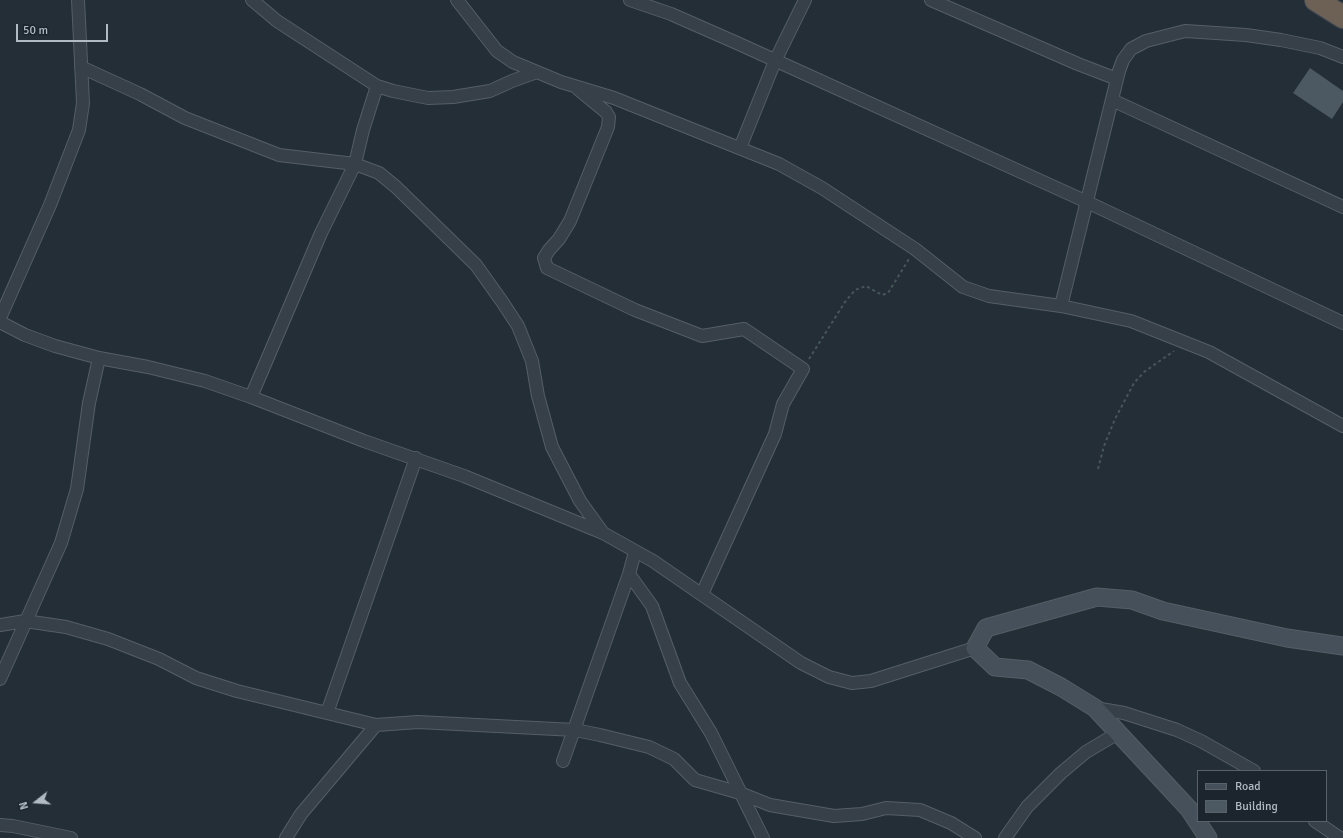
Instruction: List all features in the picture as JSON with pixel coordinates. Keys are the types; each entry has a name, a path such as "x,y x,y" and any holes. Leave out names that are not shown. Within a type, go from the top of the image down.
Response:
{"highway":[{"path":"1316,0 1343,17"}],"street":[{"path":"0,318 50,205 79,130 83,103 78,0"},
{"path":"252,0 277,21 377,86 393,92 428,98 453,97 490,91 537,72"},
{"path":"456,0 497,51 513,62 537,72 614,98 779,164 822,188 915,249 963,287 976,292 1061,306 1132,321 1208,352 1343,426"},
{"path":"630,0 671,14 775,60 1086,201 1343,323"},
{"path":"740,148 775,60 805,0"},
{"path":"931,0 1078,64 1117,79"},
{"path":"1061,306 1117,79 1123,60 1131,50 1146,41 1185,31 1246,35 1281,40 1320,48 1343,57"},
{"path":"81,67 140,94 185,118 279,155 355,164 379,173 396,187 476,265 518,326 532,361 538,396 552,447 580,501 603,533"},
{"path":"574,85 606,112 609,117 608,127 570,221 559,239 548,250 544,258 547,268 635,310 702,336 744,328 803,369 783,404 775,434 702,594"},
{"path":"251,397 321,233 355,164 365,122 377,86"},
{"path":"1112,100 1343,206"},
{"path":"0,322 25,335 99,358 148,367 198,379 251,397 364,441 464,476 603,533 653,561 801,663 816,672 841,681 852,683 871,681 975,648 986,628 1097,597 1132,600 1163,611 1287,638 1343,646"},
{"path":"0,679 61,543 77,489 86,418 99,358"},
{"path":"327,714 416,458"},
{"path":"562,761 575,730 629,574 635,552"},
{"path":"629,574 652,606 680,683 712,733 763,838"},
{"path":"0,625 25,621 66,627 108,639 159,659 196,678 237,691 376,725 418,722 575,730 648,747 674,759 695,780 740,793 770,805 834,816 862,814 886,808 920,810 951,823 975,838"},
{"path":"975,648 995,667 1028,670 1062,686 1095,708 1189,809 1197,821"},
{"path":"1095,708 1124,713 1177,730 1215,748 1252,770"},
{"path":"286,838 300,814 376,725"},
{"path":"1005,838 1027,807 1061,773 1086,752 1118,733"},
{"path":"1198,822 1208,838"},
{"path":"1316,822 1340,838"},
{"path":"0,826 14,826 71,838"}],"path":[{"path":"803,369 841,308 855,290 866,286 882,295 888,293 915,249"},
{"path":"1098,469 1104,446 1125,398 1134,382 1144,372 1185,343"}],"building":[{"path":"1310,68 1343,91 1343,102 1332,119 1293,93"}]}
